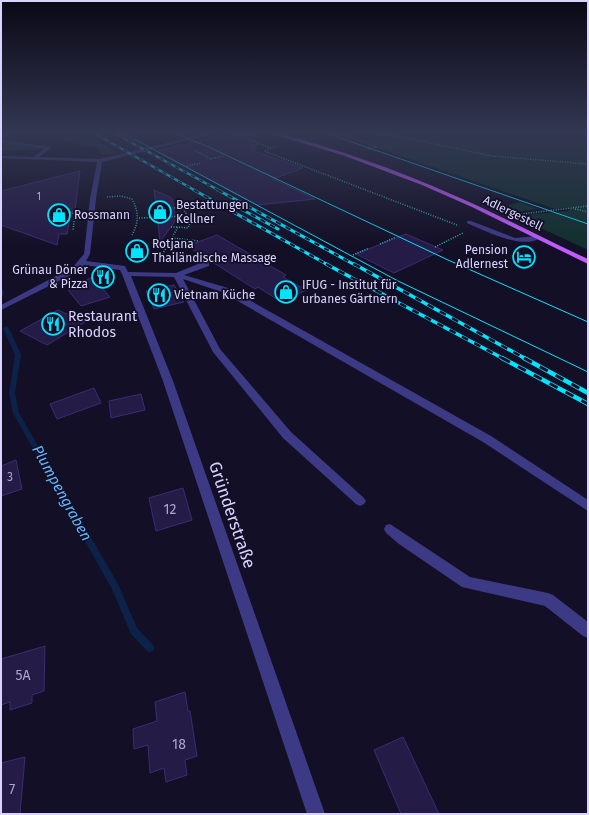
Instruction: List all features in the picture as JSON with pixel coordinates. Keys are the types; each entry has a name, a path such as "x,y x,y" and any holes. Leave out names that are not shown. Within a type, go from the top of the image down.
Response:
{"main road":[{"name":"Adlergestell","path":"387,170 476,207 588,262"}],"street":[{"path":"1,308 76,269 82,263 87,254 93,199 98,170"},
{"path":"469,222 514,240 537,238"},
{"path":"82,263 122,268 126,274 177,275 225,290 487,439 588,506"},
{"path":"177,275 206,264"},
{"name":"Gründerstraße","path":"126,274 168,381 316,814"},
{"path":"177,275 216,350 287,435 360,501"},
{"path":"390,528 403,540 467,582 548,600 582,620 588,631"}],"path":[{"path":"314,170 470,230"},
{"path":"93,199 121,196 132,199 136,205 139,218 132,236"},
{"path":"515,214 588,206"},
{"path":"171,227 188,228 190,223 187,221 187,216 182,207 174,208"},
{"path":"572,208 588,212"},
{"path":"70,212 75,214 72,230"},
{"path":"139,218 187,216"},
{"path":"435,246 478,226"},
{"path":"162,255 178,227"},
{"path":"380,244 396,237"},
{"path":"171,238 199,241"},
{"path":"353,255 369,248"},
{"path":"153,254 162,255 170,259 184,260"},
{"path":"134,256 142,255"}],"green space":[{"path":"442,170 588,170 588,250 515,216 568,211 572,207 555,209"},
{"path":"520,202 538,209 507,213 498,208"}],"building":[{"path":"192,170 297,170 273,179 315,199 257,205"},
{"path":"80,171 75,210 71,212 67,234 59,234 57,245 1,225 1,191"},
{"path":"154,190 172,198 176,220 160,242"},
{"path":"406,234 443,250 394,273 356,254"},
{"path":"217,235 286,275 283,277 306,290 281,302 258,287 255,289 187,246"},
{"path":"92,277 110,297 81,306 68,290"},
{"path":"174,285 184,302 154,309 146,291"},
{"path":"58,310 85,322 47,345 20,331"},
{"path":"94,388 101,403 57,419 50,404"},
{"path":"141,394 145,410 111,418 109,401"},
{"path":"16,460 22,489 1,496 1,466"},
{"path":"183,488 192,520 156,531 149,498"},
{"path":"45,646 44,691 32,695 32,703 10,710 10,702 1,705 1,659"},
{"path":"185,692 188,711 190,711 197,756 185,760 187,775 166,782 164,768 150,773 148,745 134,749 133,729 157,721 155,702"},
{"path":"403,737 439,814 401,814 374,750"},
{"path":"25,757 20,814 1,814 1,763"}],"waterway":[{"name":"Plumpengraben","path":"1,289 2,295"},
{"name":"Plumpengraben","path":"6,328 18,355 12,393 16,413 115,587 134,631 150,648"}],"tram line":[{"path":"192,170 398,281 588,372"},
{"path":"258,170 448,260 588,322"},
{"path":"433,170 588,224"}],"railway":[{"path":"159,170 196,191"},
{"path":"182,170 220,191"},
{"path":"194,190 328,265"},
{"path":"218,190 355,265"},
{"path":"241,209 278,229"},
{"path":"326,264 504,359"},
{"path":"354,264 526,359"},
{"path":"502,358 588,404"},
{"path":"524,358 588,393"}],"place":[{"name":"Bestattungen Kellner","path":"160,212"},
{"name":"Rossmann","path":"59,215"},
{"name":"Rotjana Thailändische Massage","path":"137,251"},
{"name":"Pension Adlernest","path":"524,257"},
{"name":"Grünau Döner & Pizza","path":"103,277"},
{"name":"IFUG - Institut für urbanes Gärtnern","path":"286,292"},
{"name":"Vietnam Küche","path":"159,295"},
{"name":"Restaurant Rhodos","path":"53,324"}]}
